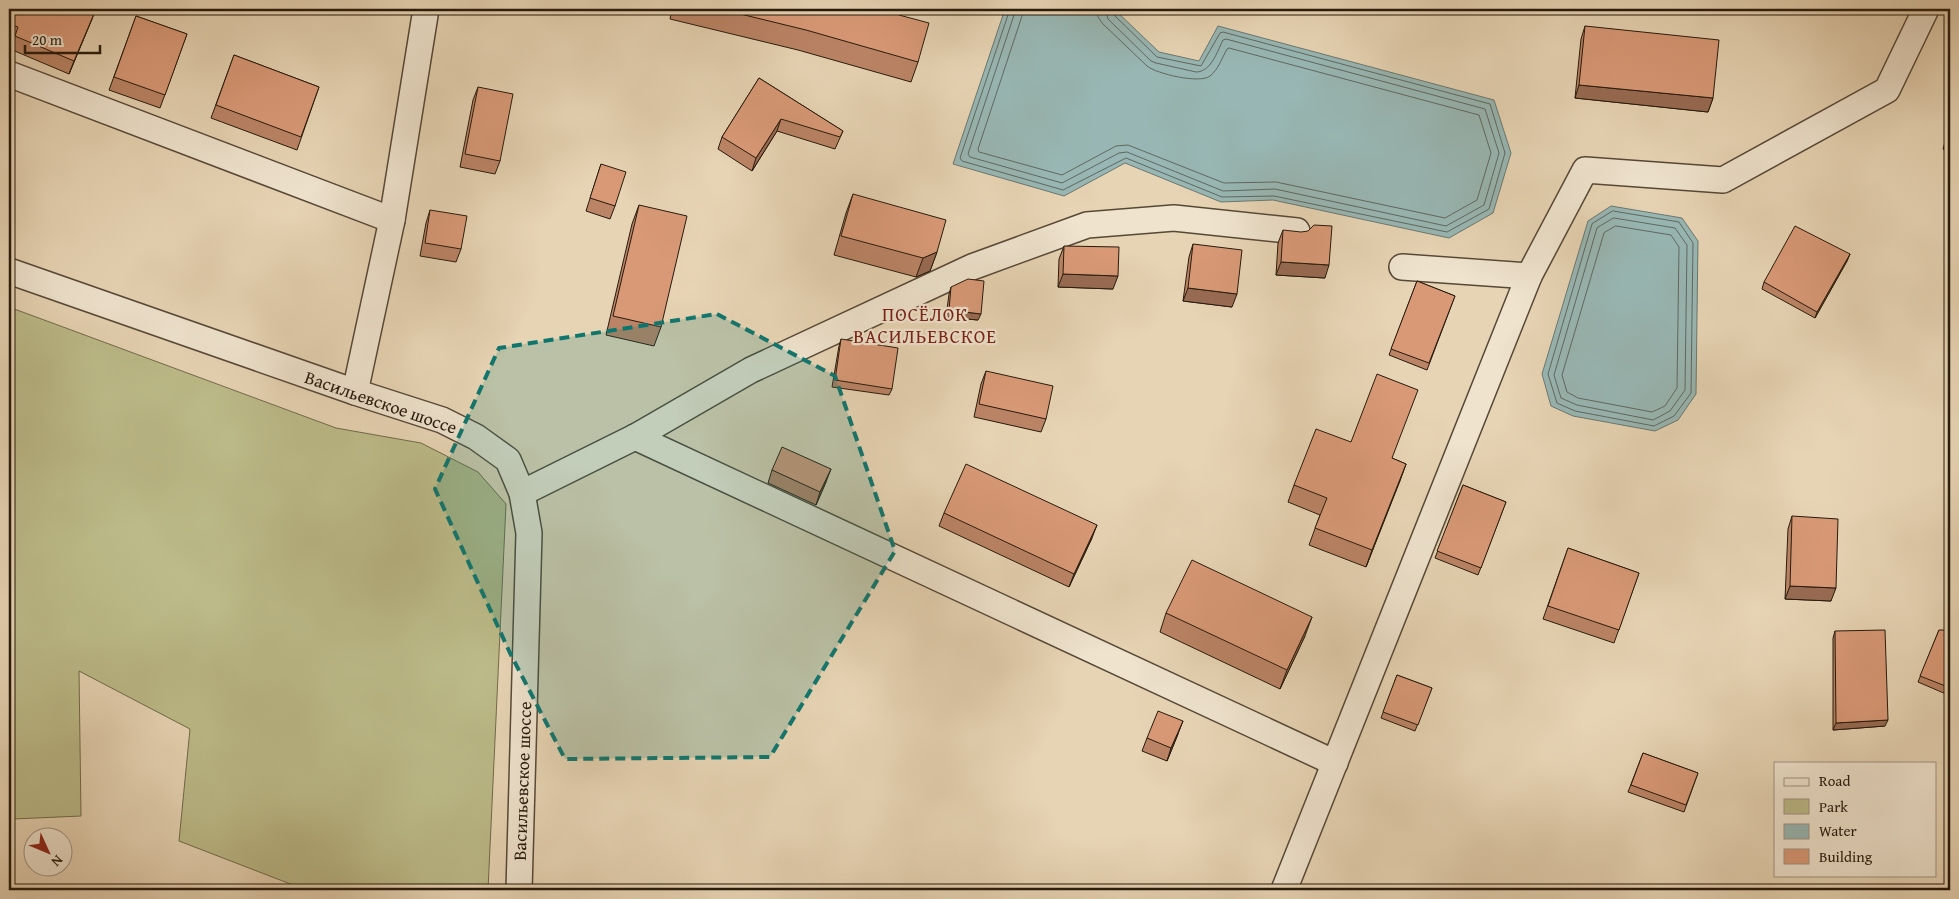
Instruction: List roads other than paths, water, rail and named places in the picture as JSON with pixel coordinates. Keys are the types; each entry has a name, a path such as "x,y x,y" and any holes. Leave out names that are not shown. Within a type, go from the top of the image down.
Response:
{"street":[{"path":"355,392 392,220 426,9"},
{"path":"1284,890 1529,276 1585,170 1723,180 1887,90 1926,9"},
{"path":"9,74 392,220"},
{"path":"522,493 635,437 751,370 972,267 1087,225 1174,218 1297,231"},
{"path":"1402,266 1529,276"},
{"name":"Васильевское шоссе","path":"9,271 355,392 442,420 476,437 508,460 522,493 529,533 518,890"},
{"path":"635,437 1334,763"}],"water":[{"path":"1005,9 1114,9 1159,52 1199,61 1218,26 1494,100 1511,153 1493,213 1449,238 1273,200 1221,202 1125,163 1064,196 953,164"},
{"path":"1611,206 1682,218 1698,241 1696,394 1678,420 1655,431 1573,416 1551,406 1542,374 1588,221"}],"district":[{"name":"ПОСЁЛОК ВАСИЛЬЕВСКОЕ","path":"925,325"}]}
